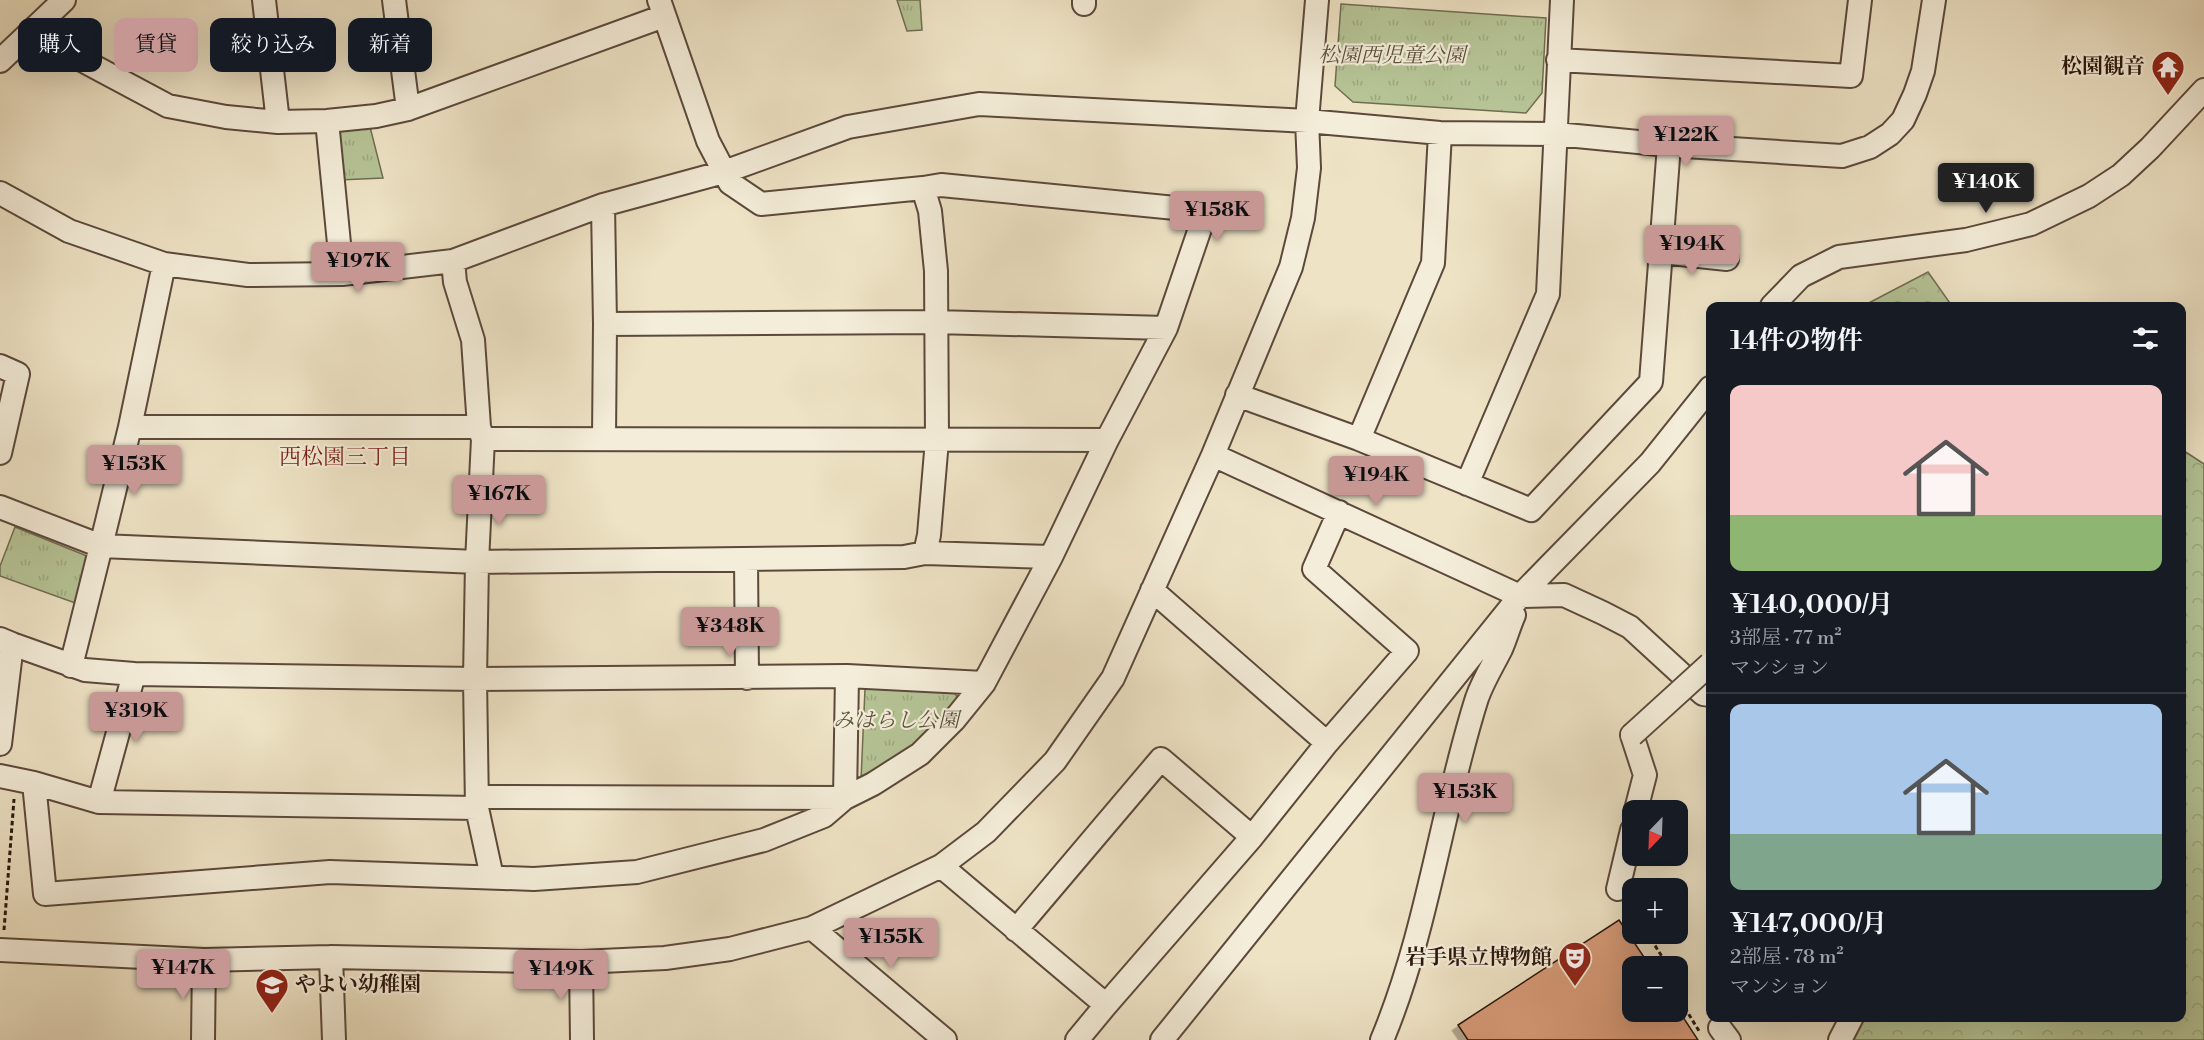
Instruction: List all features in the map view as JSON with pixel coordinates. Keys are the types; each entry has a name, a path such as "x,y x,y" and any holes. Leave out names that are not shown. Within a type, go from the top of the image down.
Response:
{"street":[{"path":"45,18 64,0"},
{"path":"264,0 279,122"},
{"path":"394,0 408,109"},
{"path":"1,950 204,960 331,957 581,962 665,958 730,949 812,928 941,866 986,832 1055,761 1113,678 1213,455 1291,267 1303,218 1309,168 1307,121 1317,0"},
{"path":"1467,484 1548,294 1562,0"},
{"path":"1558,60 1851,76 1860,0"},
{"path":"0,193 69,231 164,264 248,275 342,274 453,261 603,205 724,172 848,127 979,104 1307,121 1440,133 1556,134 1669,146 1842,156 1870,147 1890,134 1903,120 1916,94 1923,71 1934,0"},
{"path":"102,71 168,106 226,117 279,122 327,121 376,116 408,109 661,8 708,141 730,183 761,204 941,185 1206,211 1166,328 1107,440 1051,557 984,683 954,720 920,754 873,784 845,798 824,816 765,840 637,872 534,879 330,872 45,894 16,779 99,802 477,802 845,798"},
{"path":"0,61 18,44"},
{"path":"1776,302 1801,276 1839,257 1966,240 2031,224 2089,196 2121,175 2150,148 2204,90"},
{"path":"327,121 342,274"},
{"path":"1359,439 1433,263 1440,133"},
{"path":"1237,395 1359,439 1531,510 1651,382 1669,146"},
{"path":"923,188 930,211 936,272 938,440 929,536 925,553"},
{"path":"603,205 604,438"},
{"path":"1661,252 1726,260"},
{"path":"453,261 455,282 473,340 481,433 475,679 477,802 492,877"},
{"path":"71,666 130,427 164,264"},
{"path":"605,324 936,322 1166,328"},
{"path":"0,366 18,374 0,453"},
{"path":"1162,1040 1520,597 1650,463 1706,393"},
{"path":"130,427 481,433 604,438 1107,440"},
{"path":"1213,455 1520,597 1564,596 1603,612 1630,627 1706,694"},
{"path":"0,507 101,546 477,561 904,557 925,553 1051,557"},
{"path":"1077,1040 1252,837 1327,743 1407,651 1314,569 1339,512"},
{"path":"746,559 747,678"},
{"path":"1152,590 1327,743"},
{"path":"1382,1040 1422,924 1451,798 1478,696 1502,647 1520,597"},
{"path":"0,744 6,641 85,670 134,674 475,679 847,676 984,683"},
{"path":"1639,800 1645,775 1632,735 1706,668"},
{"path":"99,802 134,674"},
{"path":"845,798 847,676"},
{"path":"1016,930 1161,759 1252,837"},
{"path":"941,866 1106,1005"},
{"path":"1618,889 1623,866"},
{"path":"812,928 945,1040"},
{"path":"331,957 334,1040"},
{"path":"202,1040 204,960"},
{"path":"581,962 582,1040"},
{"path":"1840,1040 1849,1022"}],"path":[{"path":"1,950 16,779"},
{"path":"1688,1013 1703,1037 1724,1034"}],"green space":[{"path":"897,0 920,0 922,30 907,31"},
{"name":"松園西児童公園","path":"1341,4 1546,18 1542,93 1526,113 1353,102 1335,86"},
{"path":"369,123 383,178 339,180 333,127"},
{"path":"1928,272 1949,302 1871,302"},
{"path":"2186,452 2204,464 2204,1040 1852,1040 1855,1022 2186,1022"},
{"path":"15,527 87,556 78,604 0,576 0,566"},
{"name":"みはらし公園","path":"865,689 953,690 961,704 919,744 861,780"}],"building":[{"name":"岩手県立博物館","path":"1619,920 1622,924 1622,944 1635,944 1643,956 1622,956 1622,1022 1686,1022 1698,1040 1468,1040 1458,1025"}],"place":[{"name":"松園観音","path":"2168,96"},
{"name":"岩手県立博物館","path":"1575,987"},
{"name":"やよい幼稚園","path":"272,1014"}],"district":[{"name":"西松園三丁目","path":"345,457"}]}
